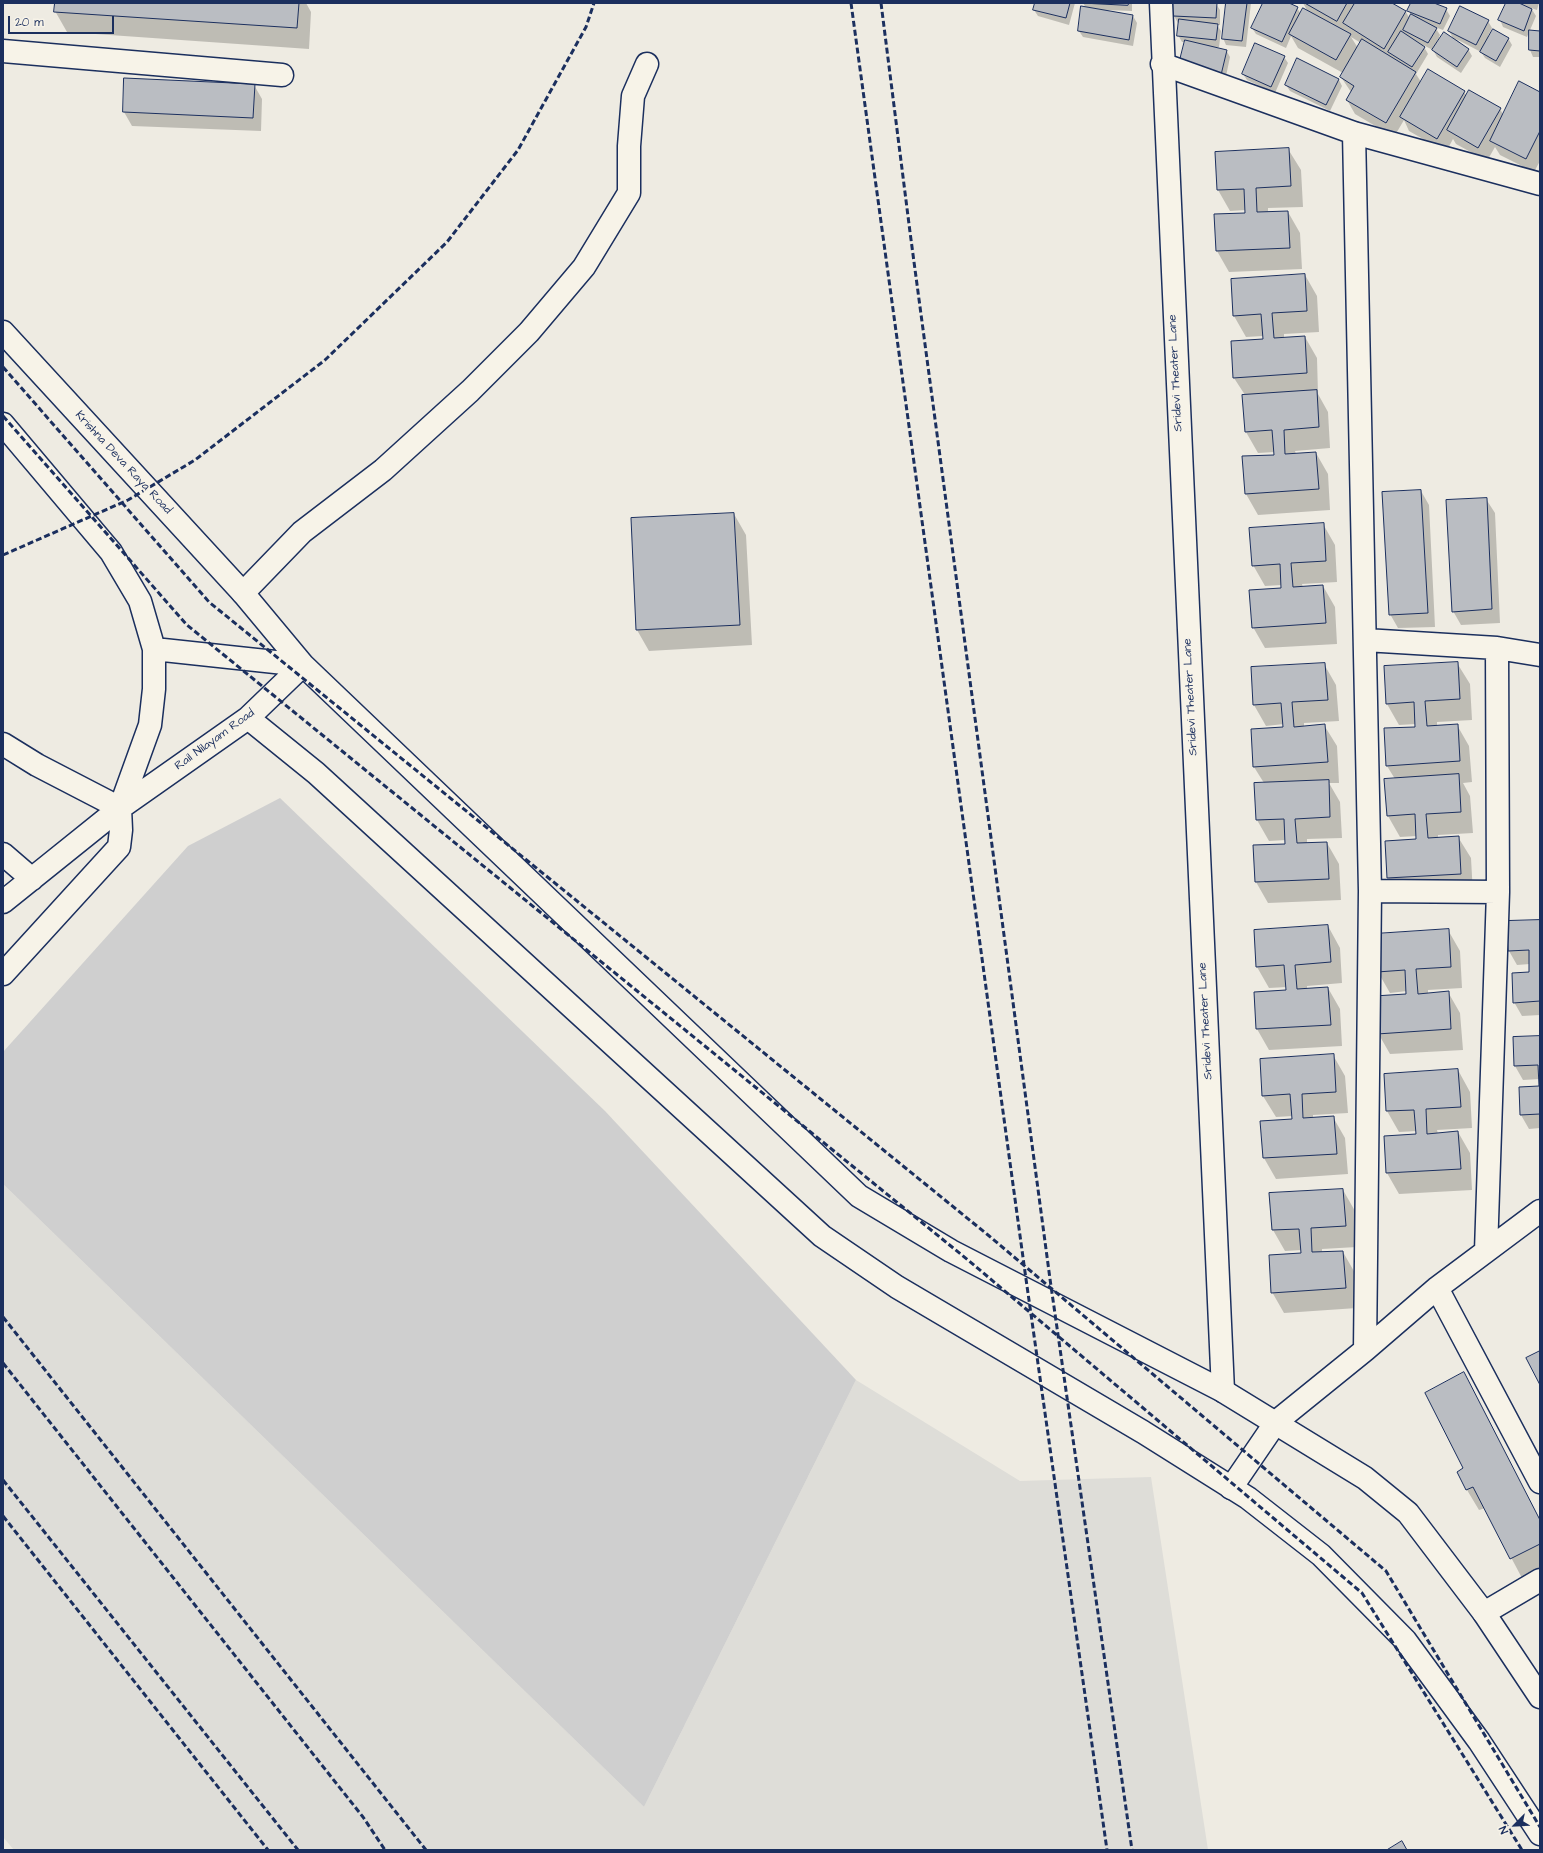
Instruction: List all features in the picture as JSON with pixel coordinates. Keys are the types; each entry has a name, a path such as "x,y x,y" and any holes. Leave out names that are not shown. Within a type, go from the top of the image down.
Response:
{"street":[{"name":"Sridevi Theater Lane","path":"1161,3 1162,64 1223,1391"},
{"path":"3,51 282,75"},
{"path":"243,593 302,532 383,470 470,391 529,332 584,267 630,193 629,146 633,96 648,64"},
{"path":"1162,64 1354,133 1540,184"},
{"path":"1354,133 1370,890 1365,1350"},
{"name":"Krishna Deva Raya Road","path":"3,332 243,593 303,665 859,1196 951,1251 1223,1391 1276,1422 1365,1478 1408,1513 1484,1613 1540,1697"},
{"path":"3,424 111,552 140,601 154,650 154,689 150,725 120,808 121,830 119,847 3,974"},
{"path":"1365,640 1497,648 1540,654"},
{"path":"1486,1252 1498,892 1497,648"},
{"path":"154,650 303,665"},
{"name":"Rail Nilayam Road","path":"3,902 120,808 248,718 303,665"},
{"path":"248,718 316,773 822,1236 897,1287 1136,1428 1248,1498 1321,1555 1405,1640 1479,1741 1540,1834"},
{"path":"3,744 37,765 120,808"},
{"path":"3,854 32,878"},
{"path":"1370,890 1498,892"},
{"path":"1231,1488 1276,1422 1365,1350 1437,1288 1540,1212"},
{"path":"1437,1288 1540,1482"},
{"path":"1484,1613 1540,1580"}],"shaded area":[{"path":"280,798 605,1111 856,1380 644,1807 3,1184 3,1052 188,846"},
{"path":"3,1184 644,1807 856,1380 1020,1481 1151,1477 1208,1850 14,1850 3,1837"}],"building":[{"path":"55,3 299,3 297,28 54,12"},
{"path":"1035,3 1070,3 1066,18 1033,10"},
{"path":"1082,3 1129,3 1128,5"},
{"path":"1173,3 1217,3 1216,18 1173,16"},
{"path":"1226,3 1247,3 1242,41 1222,39"},
{"path":"1263,3 1289,3 1298,7 1282,42 1251,28"},
{"path":"1305,3 1347,3 1337,21"},
{"path":"1355,3 1392,3 1406,11 1384,49 1343,23"},
{"path":"1411,3 1434,3 1447,8 1440,24 1407,11"},
{"path":"1506,3 1519,3 1532,9 1524,31 1498,20"},
{"path":"1081,6 1133,15 1129,40 1078,31"},
{"path":"1460,6 1489,20 1476,45 1448,31"},
{"path":"1303,8 1351,34 1336,60 1289,34"},
{"path":"1411,14 1437,28 1428,43 1403,30"},
{"path":"1179,19 1218,24 1216,40 1177,36"},
{"path":"1493,29 1509,38 1496,61 1480,52"},
{"path":"1529,30 1540,31 1540,51 1529,50"},
{"path":"1401,31 1425,47 1412,67 1388,52"},
{"path":"1444,32 1469,49 1457,67 1432,50"},
{"path":"1362,39 1416,72 1386,123 1346,100 1354,86 1340,77"},
{"path":"1185,40 1227,50 1221,75 1179,64"},
{"path":"1255,43 1285,56 1271,87 1242,74"},
{"path":"1297,58 1339,79 1326,105 1285,85"},
{"path":"1428,69 1465,91 1437,139 1400,117"},
{"path":"124,78 255,84 253,118 123,112"},
{"path":"1519,81 1540,92 1540,131 1526,159 1490,141"},
{"path":"1469,90 1501,108 1478,148 1447,130"},
{"path":"1289,148 1291,186 1256,188 1257,212 1288,211 1290,248 1216,251 1214,214 1245,213 1244,189 1217,190 1215,152"},
{"path":"1305,274 1307,311 1272,313 1274,338 1305,336 1307,373 1233,378 1231,341 1263,339 1261,314 1233,316 1231,279"},
{"path":"1317,390 1319,427 1284,430 1285,454 1316,452 1319,489 1245,494 1242,456 1274,455 1272,430 1245,432 1242,395"},
{"path":"1421,490 1428,613 1389,615 1382,492"},
{"path":"1487,498 1492,609 1452,612 1446,500"},
{"path":"734,513 740,625 636,630 631,518"},
{"path":"1324,523 1326,561 1291,563 1293,587 1323,585 1326,623 1252,628 1249,590 1281,588 1280,564 1252,566 1249,528"},
{"path":"1458,662 1460,699 1425,701 1427,726 1458,724 1460,761 1386,766 1384,728 1415,727 1414,702 1386,704 1384,666"},
{"path":"1325,663 1328,700 1292,702 1294,727 1325,724 1328,762 1253,767 1251,729 1283,727 1281,703 1253,705 1251,667"},
{"path":"1459,774 1461,812 1426,814 1428,838 1459,836 1461,874 1387,878 1385,841 1416,839 1415,814 1387,816 1384,779"},
{"path":"1329,780 1330,817 1295,819 1297,843 1327,842 1329,879 1255,882 1253,845 1285,844 1284,819 1256,820 1254,783"},
{"path":"1540,920 1540,1001 1513,1003 1512,973 1529,972 1529,950 1508,951 1506,921"},
{"path":"1328,925 1331,962 1295,965 1297,989 1328,987 1331,1025 1256,1029 1254,992 1286,990 1284,965 1256,967 1254,930"},
{"path":"1449,929 1451,967 1416,969 1418,994 1449,991 1451,1029 1377,1034 1374,996 1406,994 1405,970 1377,972 1374,934"},
{"path":"1540,1036 1540,1114 1520,1115 1519,1087 1539,1086 1538,1065 1514,1066 1513,1037"},
{"path":"1334,1054 1336,1092 1302,1094 1303,1118 1334,1116 1337,1154 1263,1158 1260,1121 1292,1119 1290,1094 1262,1096 1260,1059"},
{"path":"1458,1069 1461,1107 1426,1109 1427,1134 1458,1131 1461,1169 1386,1173 1384,1136 1416,1134 1414,1110 1386,1111 1384,1074"},
{"path":"1343,1189 1346,1226 1311,1228 1312,1252 1343,1251 1346,1288 1271,1293 1269,1255 1301,1253 1299,1229 1272,1230 1269,1193"},
{"path":"1540,1351 1540,1385 1526,1358"},
{"path":"1464,1372 1540,1520 1540,1544 1510,1559 1473,1487 1466,1490 1457,1472 1463,1468 1425,1393"},
{"path":"1402,1841 1407,1850 1387,1850"}],"railway":[{"path":"3,555 128,500 195,460 325,360 447,242 518,150 586,27 594,3"},
{"path":"851,3 1025,1272 1107,1850"},
{"path":"881,3 910,232 1050,1279 1132,1850"},
{"path":"3,367 209,602 988,1235 1386,1571 1540,1827"},
{"path":"3,416 187,625 968,1260 1362,1593 1522,1850"},
{"path":"3,1317 426,1850"},
{"path":"3,1363 363,1817 385,1850"},
{"path":"3,1480 298,1850"},
{"path":"3,1516 268,1850"}]}
